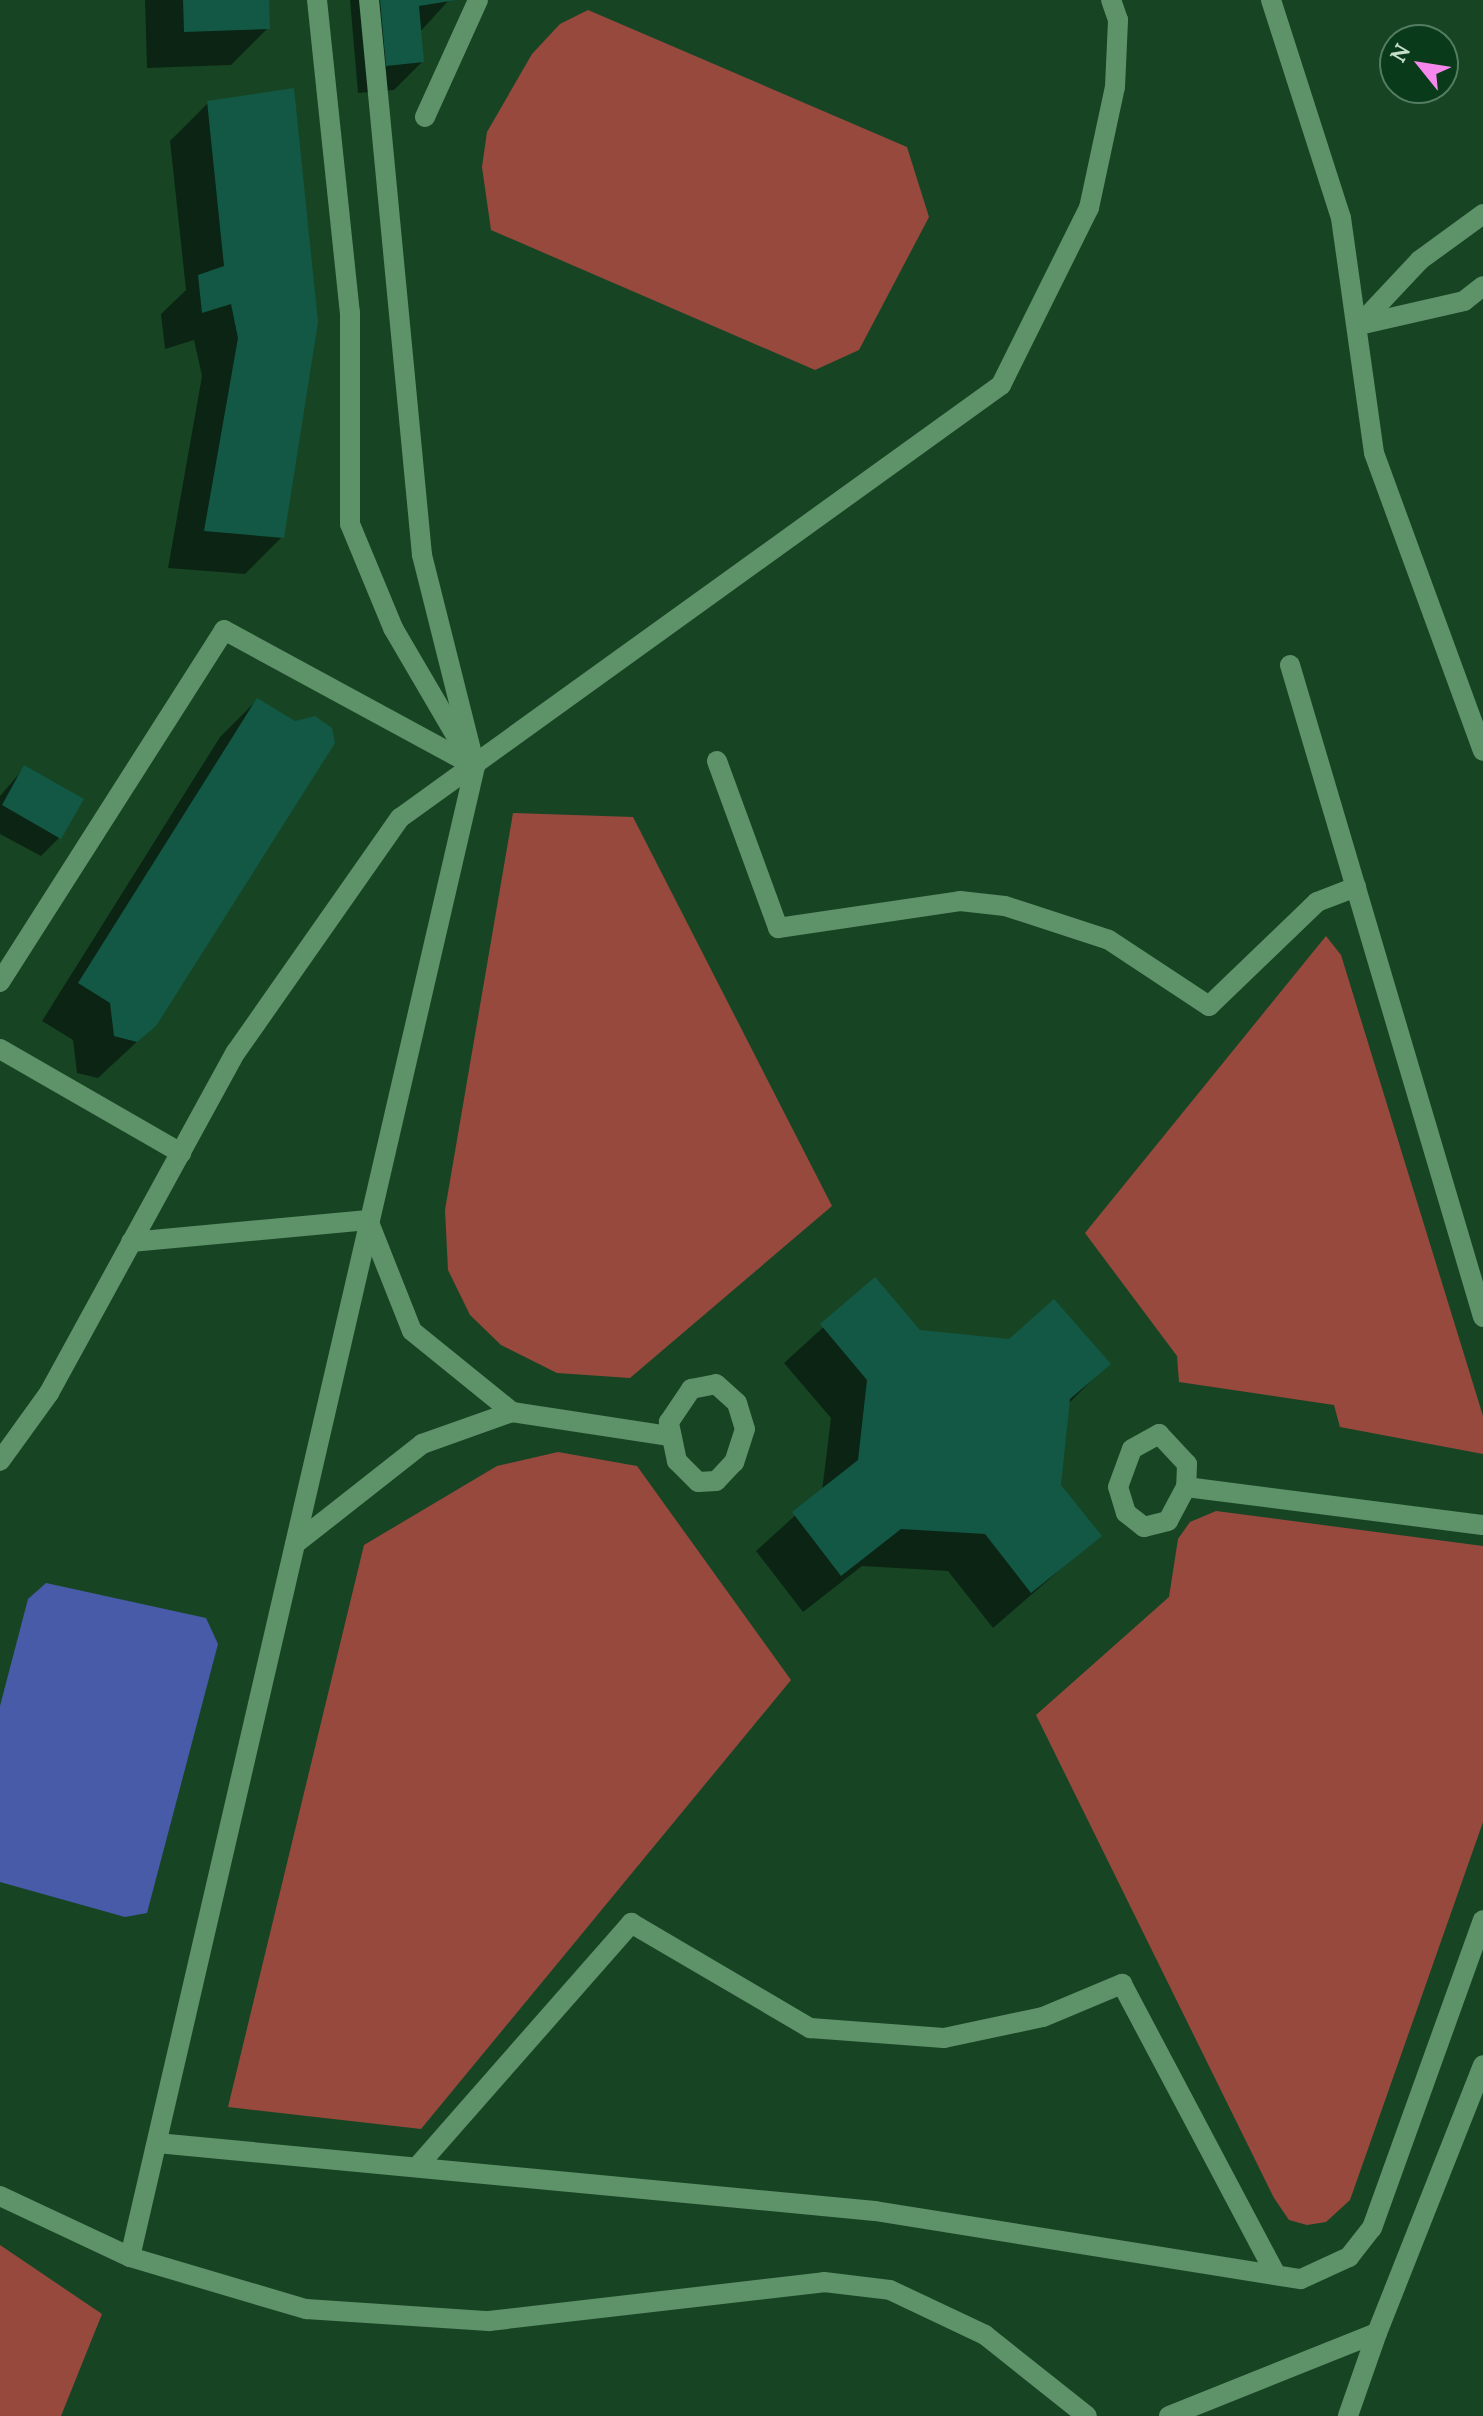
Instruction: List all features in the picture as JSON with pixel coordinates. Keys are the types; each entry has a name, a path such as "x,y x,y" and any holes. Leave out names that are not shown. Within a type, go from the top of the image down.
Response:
{"lane":[{"path":"317,0 350,312 350,524 393,628 475,766"},
{"path":"130,2257 475,766 422,555 369,0"},
{"path":"425,117 478,0"},
{"path":"0,1461 49,1393 236,1052 400,818 1001,385 1089,208 1115,87 1118,20 1111,0"},
{"path":"1271,0 1314,115 1359,325 1374,453 1483,751"},
{"path":"1359,325 1420,260 1483,214"},
{"path":"1359,325 1464,301 1483,286"},
{"path":"0,982 224,630 475,766"},
{"path":"1290,665 1483,1317"},
{"path":"717,761 778,928 960,901 1005,906 1109,940 1209,1006 1317,902 1356,887"},
{"path":"0,1049 181,1153"},
{"path":"131,1242 368,1220"},
{"path":"368,1220 412,1331 512,1412"},
{"path":"716,1384 741,1411 741,1446 716,1481 698,1482 677,1461 668,1436 674,1409 699,1385 716,1384"},
{"path":"295,1544 422,1444 512,1412 668,1436"},
{"path":"1159,1434 1187,1464 1186,1487 1176,1513 1151,1527 1126,1513 1118,1487 1132,1449 1159,1434"},
{"path":"1186,1487 1483,1525"},
{"path":"157,2143 875,2211 1276,2275 1324,2273 1372,2228 1483,1920"},
{"path":"417,2167 631,1923 810,2028 944,2038 1043,2017 1122,1984 1276,2275"},
{"path":"1348,2416 1377,2333 1483,2065"},
{"path":"0,2196 130,2257 245,2296 409,2318 489,2321 824,2282 890,2290 985,2335 1087,2416"},
{"path":"1169,2416 1377,2333"}],"shaded area":[{"path":"588,10 907,147 929,217 859,350 815,370 491,230 482,167 487,132 532,54 560,24"},
{"path":"513,813 633,817 832,1206 630,1378 557,1373 501,1345 470,1315 448,1270 445,1210"},
{"path":"1326,936 1341,955 1483,1416 1483,1454 1340,1427 1334,1405 1179,1382 1177,1356 1085,1233"},
{"path":"558,1452 637,1466 791,1680 421,2129 228,2107 364,1545 497,1466"},
{"path":"1216,1511 1483,1546 1483,1822 1350,2200 1326,2222 1307,2225 1289,2220 1274,2198 1036,1715 1169,1597 1178,1539 1190,1522"},
{"path":"0,2245 102,2314 61,2416 0,2416"}],"water":[{"path":"46,1583 206,1618 218,1644 147,1913 125,1917 0,1882 0,1706 28,1599"}],"building":[{"path":"183,0 269,0 270,29 184,32"},
{"path":"380,0 456,0 419,6 424,62 386,66"},
{"path":"294,88 318,322 284,538 204,531 238,338 231,304 202,313 198,275 224,266 207,101"},
{"path":"257,698 295,721 315,716 332,728 335,743 156,1026 137,1042 114,1036 110,1003 78,983"},
{"path":"24,765 84,799 61,839 2,805"},
{"path":"875,1277 920,1330 1009,1339 1054,1299 1111,1364 1070,1399 1061,1485 1102,1536 1031,1593 985,1534 901,1529 841,1576 792,1512 858,1460 867,1380 820,1324"}]}
